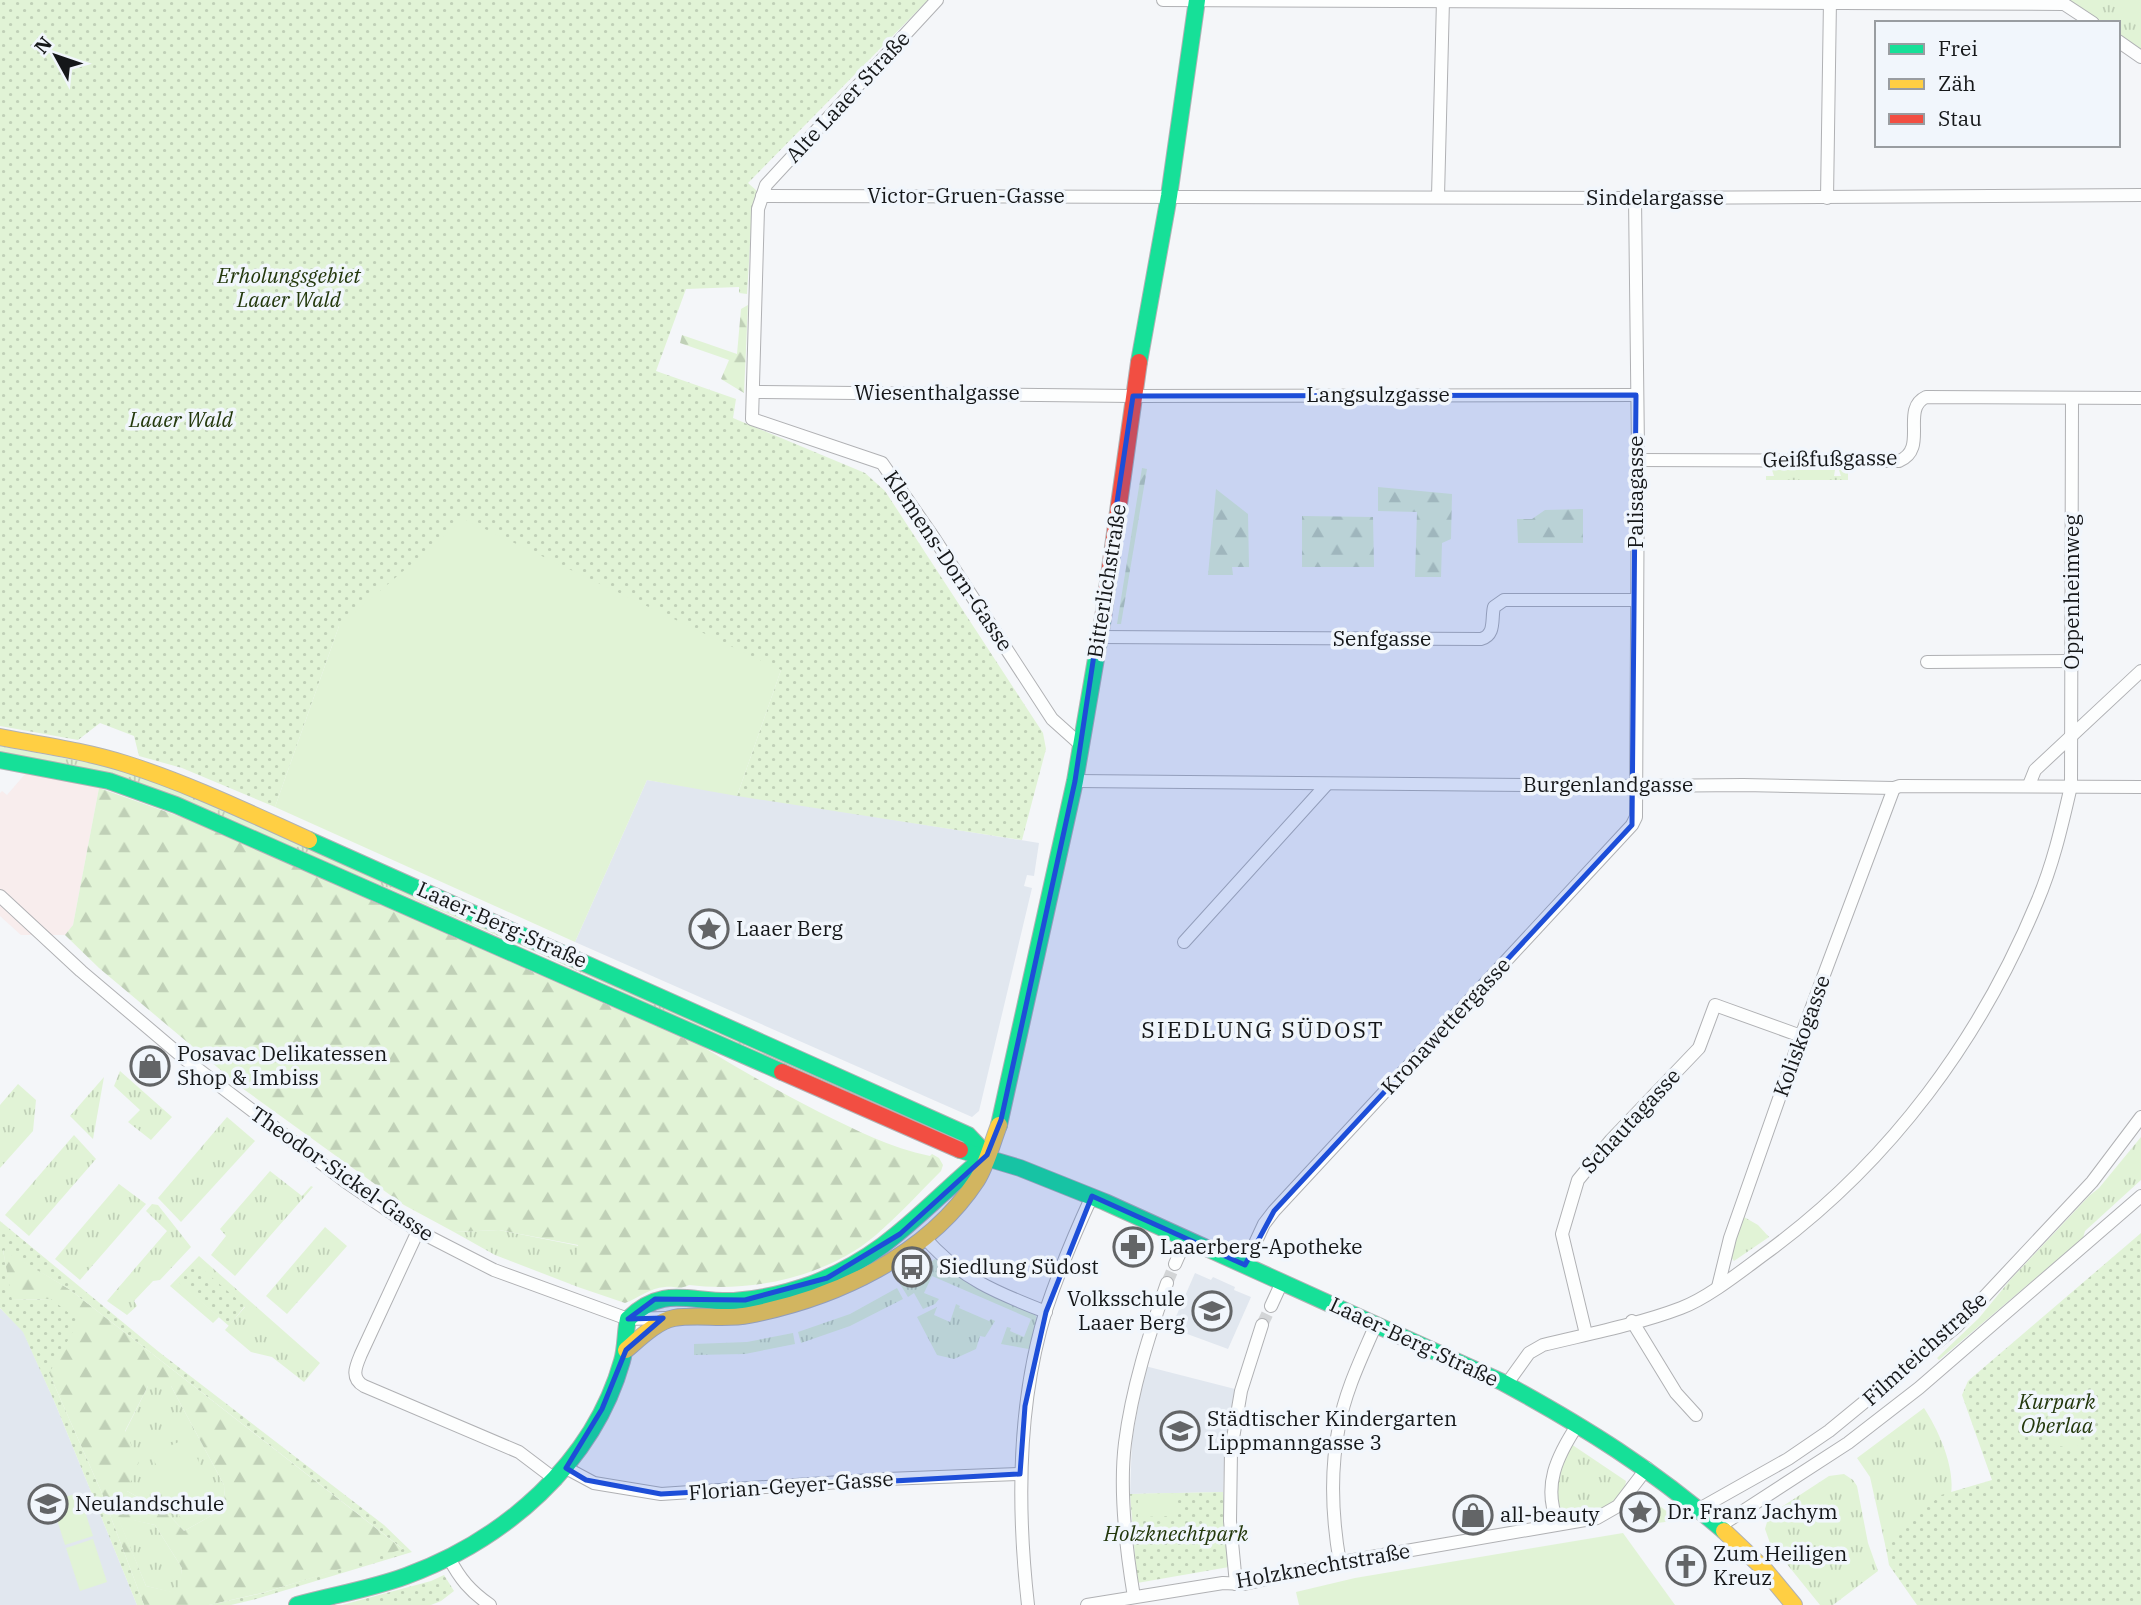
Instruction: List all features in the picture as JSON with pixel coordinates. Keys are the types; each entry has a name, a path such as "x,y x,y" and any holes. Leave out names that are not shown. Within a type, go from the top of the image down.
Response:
{"main road":[{"name":"Bitterlichstraße","path":"988,1155 1001,1120 1075,781 1100,637 1127,395 1169,196 1196,1"},
{"name":"Laaer-Berg-Straße","path":"0,737 77,751 126,764 191,788 968,1135 988,1155"},
{"name":"Laaer-Berg-Straße","path":"0,760 109,781 176,805 945,1144 988,1155 1092,1196 1506,1385 1578,1424 1647,1468 1701,1508 1754,1559 1794,1605"},
{"path":"626,1350 649,1331 672,1318 746,1316 809,1301 853,1282 925,1238 979,1177 988,1155"},
{"path":"297,1605 404,1576 473,1546 513,1519 561,1474 602,1409 626,1350 628,1319 645,1303 662,1297 745,1300 800,1288 827,1278 858,1263 900,1234 947,1188 988,1155"}],"street":[{"name":"Alte Laaer Straße","path":"762,196 766,185 937,0"},
{"path":"1163,0 2064,4 2090,21"},
{"path":"1438,196 1443,0"},
{"path":"1827,198 1830,2"},
{"path":"2120,42 2141,57"},
{"name":"Sindelargasse","path":"1169,196 1827,198 2141,195"},
{"name":"Victor-Gruen-Gasse","path":"762,196 1169,196"},
{"name":"Klemens-Dorn-Gasse","path":"762,196 758,209 752,419 882,463 1052,719 1080,745"},
{"name":"Palisagasse","path":"1634,786 1637,460 1635,198"},
{"name":"Wiesenthalgasse","path":"753,392 1127,395"},
{"name":"Langsulzgasse","path":"1127,395 1636,395"},
{"name":"Geißfußgasse","path":"1637,460 1899,461 1907,457 1912,450 1915,408 1922,398 2141,398"},
{"name":"Oppenheimweg","path":"1506,1385 1529,1353 1543,1345 1683,1307 1718,1287 1788,1236 1871,1160 1939,1081 1994,993 2032,914 2059,837 2071,786 2072,398"},
{"name":"Senfgasse","path":"1100,637 1481,639 1487,638 1491,632 1494,607 1504,600 1636,600"},
{"path":"1927,662 2072,661"},
{"path":"2029,785 2035,770 2141,671"},
{"name":"Burgenlandgasse","path":"1075,781 1894,788 2029,785 2141,787"},
{"path":"1184,942 1327,784"},
{"name":"Kronawettergasse","path":"1245,1265 1264,1224 1274,1211 1632,825 1636,817 1634,786"},
{"name":"Koliskogasse","path":"1718,1287 1730,1238 1801,1036 1894,788"},
{"name":"Theodor-Sickel-Gasse","path":"0,896 81,971 186,1060 346,1182 418,1231 494,1270 628,1319"},
{"name":"Schautagasse","path":"1586,1334 1562,1234 1578,1180 1611,1140 1699,1048 1715,1004 1801,1036"},
{"name":"Filmteichstraße","path":"1701,1508 1829,1431 1956,1326 2092,1182 2141,1117"},
{"path":"1028,1605 1020,1474 1025,1406 1046,1312 1068,1250 1092,1196"},
{"name":"Filmteichstraße","path":"1720,1526 1848,1443 1919,1388 2141,1196"},
{"name":"Florian-Geyer-Gasse","path":"418,1231 361,1354 354,1371 356,1380 364,1386 519,1452 561,1474 594,1483 661,1493 1020,1474"},
{"path":"925,1238 961,1272 976,1282 1046,1312"},
{"path":"1175,1264 1186,1239"},
{"path":"1271,1306 1282,1282"},
{"path":"1134,1597 1126,1529 1125,1444 1138,1375 1167,1283"},
{"path":"628,1319 672,1318"},
{"path":"1632,1321 1676,1393 1696,1415"},
{"path":"1340,1563 1334,1524 1333,1487 1339,1426 1355,1371 1376,1324"},
{"path":"1236,1584 1230,1521 1231,1450 1241,1391 1262,1325"},
{"path":"1558,1523 1552,1507 1551,1477 1561,1450 1578,1424"},
{"name":"Holzknechtstraße","path":"1087,1605 1223,1583 1244,1584 1340,1563 1597,1518 1608,1514 1626,1497 1647,1468"},
{"path":"449,1558 459,1578 490,1605"}],"highlighted area":[{"path":"1636,395 1632,825 1274,1211 1245,1265 1092,1196 1046,1312 1025,1406 1020,1474 661,1494 586,1480 566,1468 602,1409 626,1350 663,1318 628,1319 655,1299 745,1300 827,1278 900,1234 987,1155 1001,1120 1075,781 1133,396"}],"shaded area":[{"path":"26,773 99,788 73,925 65,935 21,935 0,916 0,793 2,791 7,795"},
{"path":"647,780 1039,843 1034,876 1027,875 1024,886 1032,888 979,1111 972,1117 575,942"},
{"name":"Volksschule Laaer Berg","path":"1195,1273 1211,1280 1213,1277 1251,1297 1228,1349 1171,1328"},
{"name":"Neulandschule","path":"0,1308 23,1331 137,1605 0,1605"},
{"name":"Städtischer Kindergarten Lippmanngasse 3","path":"1145,1366 1235,1389 1225,1443 1223,1492 1130,1494 1132,1441"}],"green space":[{"name":"Erholungsgebiet Laaer Wald","path":"0,0 928,0 748,183 757,191 752,212 747,294 739,293 739,287 686,289 656,371 736,399 733,418 865,473 885,491 1043,733 1046,749 1022,840 737,796 781,670 339,626 275,807 182,768 139,756 134,736 100,723 78,740 0,726"},
{"path":"2063,0 2141,0 2141,52 2120,38 2120,21 2094,21"},
{"path":"748,305 744,393 721,379 729,360 680,343 682,335 737,354 741,309"},
{"path":"1142,468 1147,469 1121,624 1117,624"},
{"path":"1772,470 1835,470 1834,476 1841,476 1839,470 1848,470 1848,480 1766,480 1766,476 1774,476"},
{"path":"1378,487 1452,494 1451,539 1442,543 1441,577 1415,577 1417,512 1378,511"},
{"path":"1216,489 1248,514 1249,567 1232,567 1233,575 1208,575"},
{"path":"1583,509 1583,543 1518,543 1517,519 1532,519 1545,510"},
{"path":"1302,516 1373,517 1374,567 1302,567"},
{"path":"464,519 781,670 737,796 647,780 575,942 275,807 339,626"},
{"path":"0,746 106,766 175,789 903,1113 821,1083 538,953 175,796 0,754"},
{"path":"99,788 184,818 705,1048 776,1089 860,1132 901,1148 930,1156 932,1154 939,1158 943,1165 941,1171 876,1235 835,1262 787,1279 762,1284 659,1288 625,1303 578,1287 578,1245 499,1230 454,1232 404,1205 242,1088 99,968 65,935 73,925"},
{"path":"120,1071 172,1117 151,1140 128,1122 140,1110 114,1086"},
{"path":"104,1077 93,1139 70,1116"},
{"path":"18,1084 36,1100 33,1131 0,1168 0,1105"},
{"path":"227,1117 255,1141 181,1222 158,1198"},
{"path":"74,1135 96,1159 29,1236 5,1215"},
{"path":"2141,1137 2141,1180 2085,1231 2083,1238 1939,1360 1937,1358 1979,1318 2011,1279 2099,1188"},
{"path":"270,1171 302,1196 313,1187 235,1276 211,1255 226,1236 220,1229"},
{"path":"119,1184 146,1204 80,1280 55,1259"},
{"path":"152,1204 158,1205 191,1247 160,1280 153,1281 134,1301 137,1306 127,1315 107,1301 167,1231 146,1211"},
{"path":"1744,1217 1758,1225 1769,1237 1734,1261 1730,1256"},
{"path":"0,1221 159,1352 384,1525 412,1552 256,1599 231,1605 209,1605 263,1593 403,1549 69,1289 3,1250 12,1300 51,1299 79,1321 49,1373 101,1491 144,1605 137,1605 55,1403 23,1332 0,1308"},
{"path":"325,1227 347,1246 287,1314 266,1296"},
{"path":"499,1230 579,1246 578,1287 495,1255 454,1232"},
{"name":"Kurpark Oberlaa","path":"2141,1233 2141,1605 1917,1605 1889,1565 1885,1542 1941,1495 1992,1480 1962,1395 1968,1381"},
{"path":"3,1249 69,1289 404,1550 262,1593 209,1605 144,1605 101,1491 49,1373 51,1299 11,1300","holes":["148,1386 171,1386 224,1485 225,1508 184,1531 168,1514 127,1491 139,1462 125,1431","118,1517 155,1525 182,1568 178,1593 146,1586"]},
{"path":"199,1256 320,1363 304,1382 272,1357 251,1352 225,1330 245,1307 178,1281 219,1317 213,1323 170,1286"},
{"path":"935,1259 1034,1313 1039,1321 1034,1350 1001,1344 1007,1327 1024,1337 1031,1319 932,1276 924,1293 939,1299 935,1304 923,1309 914,1293 908,1297 900,1284"},
{"path":"195,1263 245,1306 229,1326 177,1281"},
{"path":"897,1288 903,1299 850,1326 801,1343 798,1332 850,1314"},
{"path":"956,1304 959,1308 995,1321 985,1337 980,1336 976,1349 954,1359 937,1355 917,1317 937,1307 934,1315 950,1322"},
{"path":"793,1333 795,1344 745,1354 694,1355 694,1344 747,1342"},
{"path":"148,1386 171,1386 224,1485 225,1508 184,1531 168,1514 127,1491 125,1432"},
{"path":"2053,1393 2088,1401 2077,1450 2042,1442"},
{"path":"1924,1408 1945,1450 1951,1472 1951,1494 1887,1553 1870,1477 1857,1458"},
{"path":"188,1438 218,1504 182,1521 151,1454"},
{"path":"1571,1444 1626,1481 1624,1491 1613,1504 1596,1512 1568,1518 1559,1511 1557,1483"},
{"path":"1844,1474 1857,1486 1868,1543 1878,1571 1833,1605 1820,1605 1770,1543 1765,1529 1769,1515 1829,1476"},
{"name":"Holzknechtpark","path":"1223,1492 1229,1567 1137,1583 1130,1494"},
{"path":"79,1493 93,1536 65,1545 51,1501"},
{"path":"1175,1493 1176,1516 1138,1517 1138,1494"},
{"path":"1645,1495 1673,1516 1672,1521 1629,1527 1624,1520"},
{"path":"117,1516 155,1525 182,1568 179,1594 146,1586"},
{"path":"1623,1533 1675,1605 1299,1605 1296,1592 1355,1578"},
{"path":"93,1539 107,1582 80,1591 66,1548"},
{"path":"444,1575 454,1591 431,1605 342,1605 431,1581"}],"tunnel":[{"path":"1167,1283 1175,1264"},
{"path":"1262,1325 1271,1306"}],"traffic: fast":[{"path":"1139,362 1169,196 1197,0"},
{"path":"999,1125 1075,781 1103,618"},
{"path":"0,760 109,781 176,805 782,1072"},
{"path":"309,840 968,1135 987,1155"},
{"path":"960,1150 1020,1168 1105,1202 1502,1382 1617,1450 1671,1488 1724,1531"},
{"path":"297,1605 393,1581 442,1561 477,1542 540,1494 567,1465 590,1433 608,1398 622,1361 628,1319 641,1308 666,1298 734,1301 783,1293 812,1284 839,1272 884,1245 983,1158"}],"traffic: slow":[{"path":"0,737 111,759 196,790 309,840"},
{"path":"626,1350 649,1331 674,1318 749,1315 814,1297 877,1270 933,1231 956,1207 981,1174 999,1125"},
{"path":"1724,1531 1765,1570 1794,1605"}],"traffic: jam":[{"path":"1103,618 1139,362"},
{"path":"782,1072 960,1150"}],"place":[{"name":"Laaer Berg","path":"709,929"},
{"name":"Posavac Delikatessen Shop & Imbiss","path":"150,1066"},
{"name":"Laaerberg-Apotheke","path":"1133,1247"},
{"name":"Siedlung Südost","path":"912,1267"},
{"name":"Volksschule Laaer Berg","path":"1212,1311"},
{"name":"Städtischer Kindergarten Lippmanngasse 3","path":"1180,1431"},
{"name":"Neulandschule","path":"48,1504"},
{"name":"Dr. Franz Jachym","path":"1640,1512"},
{"name":"all-beauty","path":"1473,1515"},
{"name":"Zum Heiligen Kreuz","path":"1686,1566"}],"district":[{"name":"SIEDLUNG SÜDOST","path":"1263,1030"}],"park label":[{"name":"Laaer Wald","path":"181,420"}]}
